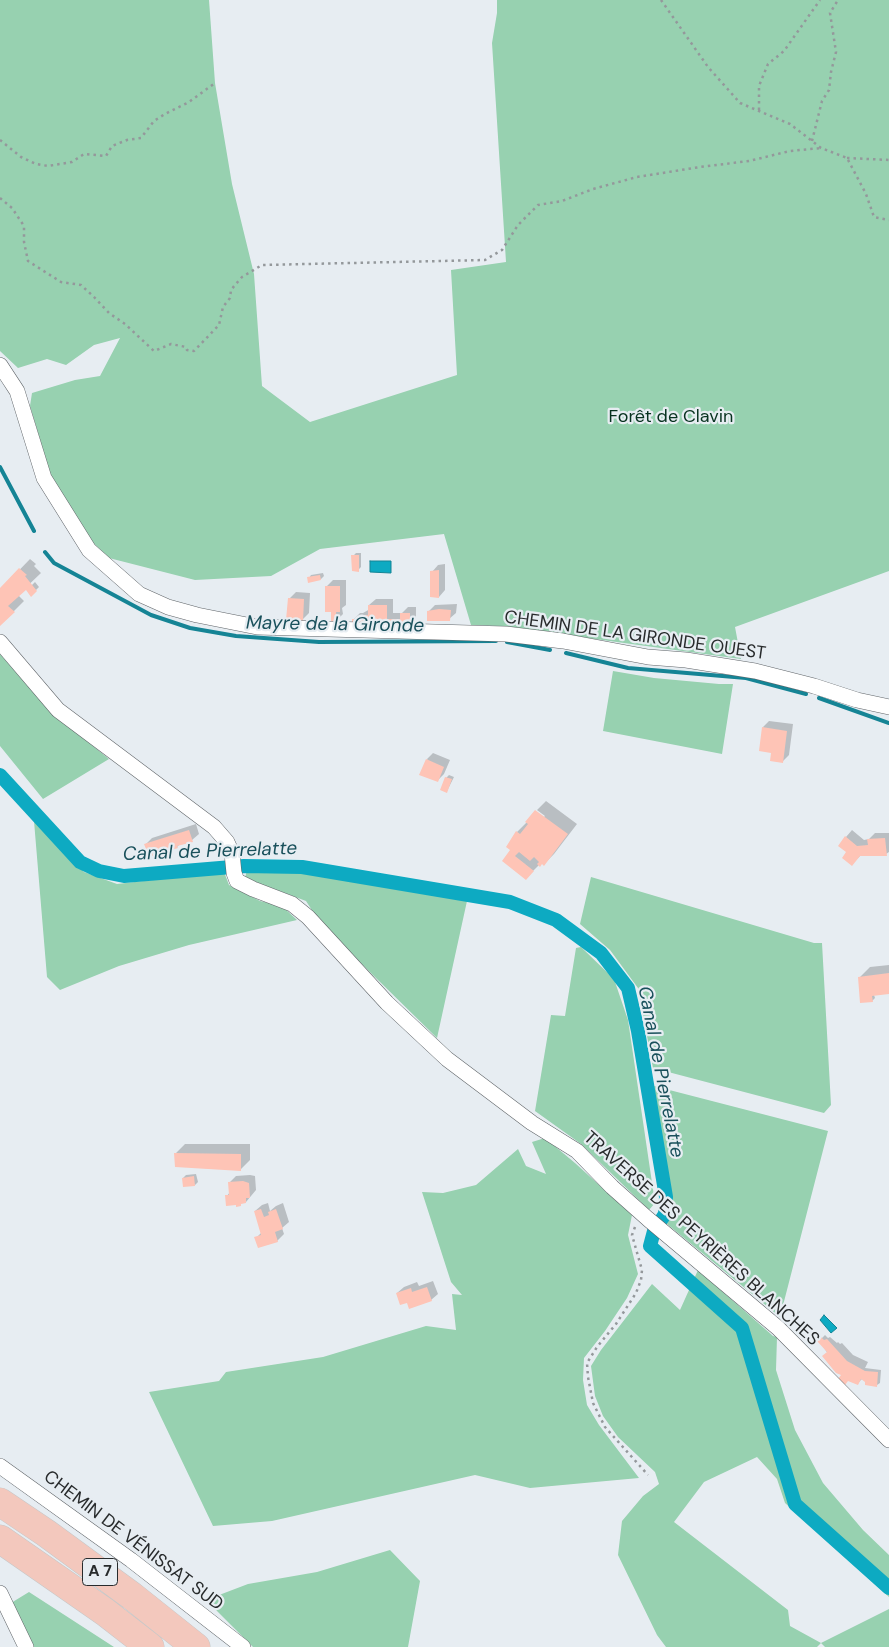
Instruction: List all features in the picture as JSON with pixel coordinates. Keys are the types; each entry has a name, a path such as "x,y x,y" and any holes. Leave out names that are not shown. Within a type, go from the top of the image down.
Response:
{"highway":[{"name":"A 7","path":"0,1502 132,1596 196,1647"},
{"name":"A 7","path":"0,1540 105,1612 150,1647"}],"street":[{"name":"CHEMIN DE LA GIRONDE OUEST","path":"0,365 17,391 44,478 89,550 138,594 168,607 256,627 506,634 563,641 648,657 686,660 755,671 814,686 857,700 889,707"},
{"name":"TRAVERSE DES PEYRIÈRES BLANCHES","path":"0,642 58,710 214,827 227,842 232,853 234,873 238,881 292,904 308,917 387,1003 446,1059 532,1123 577,1151 612,1187 664,1233 778,1328 889,1440"},
{"name":"CHEMIN DE VÉNISSAT SUD","path":"0,1466 131,1560 243,1647"},
{"path":"0,1593 26,1647"}],"path":[{"path":"661,0 708,67 740,102 790,124 821,148 847,158 889,160"},
{"path":"759,110 759,86 768,64 784,51 820,0"},
{"path":"812,141 818,120 818,112 829,90 836,52 830,13 838,0"},
{"path":"0,140 21,157 36,164 48,166 72,162 84,154 106,156 112,146 127,140 140,138 154,121 189,102 216,83"},
{"path":"0,198 12,208 24,226 24,242 28,261 61,282 81,285 109,313 125,324 154,351 171,344 194,351 219,325 223,306 230,298 231,290 242,277 262,265 485,260 502,250 518,225 538,206 562,201 593,189 637,178 821,148"},
{"path":"847,158 866,194 874,218 889,220"},
{"path":"646,1217 637,1222 632,1235 642,1270 641,1280 636,1293 587,1363 593,1403 605,1427 648,1475"}],"green space":[{"name":"Forêt de Clavin","path":"0,0 209,0 215,83 232,184 254,274 262,386 310,422 457,375 451,270 506,262 492,43 497,13 497,0 889,0 889,571 735,627 741,659 500,626 471,625 444,534 320,549 271,576 195,580 109,558 82,532 52,480 30,406 32,393 75,380 100,376 120,338 94,345 66,365 47,359 18,368 0,351"},
{"path":"0,654 51,712 109,759 43,799 0,746"},
{"path":"613,671 654,678 733,684 722,754 603,731"},
{"path":"34,821 84,872 117,884 224,872 229,885 260,901 282,906 297,920 189,945 119,966 60,990 47,977"},
{"path":"247,870 314,872 467,901 437,1038 321,924 306,901 245,878"},
{"path":"591,877 814,943 822,943 831,1105 824,1113 653,1068 638,988 610,950 580,924"},
{"path":"581,947 614,979 628,1020 655,1203 649,1210 581,1144 535,1111 551,1015 565,1016 576,948"},
{"path":"650,1085 828,1131 780,1317 667,1224 671,1209"},
{"path":"545,1138 632,1215 628,1235 638,1274 627,1298 584,1358 583,1380 587,1405 599,1425 639,1478 530,1488 475,1475 272,1521 213,1526 149,1392 219,1381 226,1372 323,1357 426,1326 456,1330 452,1294 462,1295 451,1282 422,1192 443,1193 476,1185 518,1149 526,1166 546,1174 532,1142"},
{"path":"698,1270 773,1336 777,1337 776,1370 795,1430 823,1483 863,1530 889,1555 889,1597 785,1503 777,1479 757,1457 704,1482 674,1522 788,1610 790,1626 821,1643 817,1647 666,1647 657,1635 618,1555 622,1521 643,1496 659,1484 655,1472 618,1437 603,1416 595,1396 591,1366 601,1350 652,1284 680,1310"},
{"path":"390,1550 420,1581 408,1647 253,1647 206,1600 248,1584 317,1572"},
{"path":"29,1592 114,1647 31,1647 11,1603"},
{"path":"889,1609 889,1647 825,1647 821,1643"}],"water":[{"path":"370,561 391,561 391,573 370,572"},
{"path":"824,1315 837,1328 831,1333 820,1320"}],"building":[{"path":"351,555 359,555 359,572 352,571"},
{"path":"19,568 27,575 25,576 37,591 31,597 26,590 8,606 15,612 0,626 0,588"},
{"path":"439,570 439,598 430,597 430,571"},
{"path":"320,575 321,580 308,583 307,577"},
{"path":"325,586 340,586 340,612 336,612 337,622 331,622 331,612 325,612"},
{"path":"288,598 304,599 303,621 286,620"},
{"path":"368,605 387,605 387,619 400,619 400,613 410,613 410,626 352,625 352,619 359,619 359,615 368,615"},
{"path":"451,610 450,621 427,621 427,611"},
{"path":"762,727 787,731 783,763 770,761 771,753 759,751"},
{"path":"426,759 444,767 438,782 419,775"},
{"path":"445,777 452,779 447,793 440,790"},
{"path":"535,810 568,834 544,866 542,864 540,867 537,864 539,862 534,857 530,861 519,852 515,856 534,871 526,880 502,861 510,850 506,847 516,831 520,834 528,824 525,822"},
{"path":"189,830 193,842 149,857 144,844"},
{"path":"845,836 857,846 868,845 867,839 885,838 887,856 860,856 852,866 842,858 846,852 838,846"},
{"path":"889,973 889,994 872,996 873,1002 860,1003 858,977"},
{"path":"174,1153 241,1154 241,1171 175,1167"},
{"path":"194,1176 195,1186 183,1187 182,1178"},
{"path":"243,1181 249,1183 250,1198 246,1198 246,1203 241,1204 241,1206 226,1206 225,1195 229,1195 228,1182"},
{"path":"261,1209 264,1217 269,1215 268,1212 276,1209 283,1229 275,1232 278,1242 258,1248 254,1237 261,1235 254,1211"},
{"path":"427,1287 432,1301 409,1309 407,1303 400,1305 396,1293 411,1288 412,1292"},
{"path":"821,1337 824,1340 827,1339 847,1361 865,1371 878,1372 877,1387 865,1385 865,1382 861,1379 858,1385 848,1381 845,1385 838,1379 841,1375 836,1373 822,1356 827,1352 817,1341"}],"waterway":[{"name":"Mayre de la Gironde","path":"0,467 34,531"},
{"name":"Mayre de la Gironde","path":"45,552 54,563 151,615 190,628 236,636 319,642 496,641"},
{"name":"Mayre de la Gironde","path":"507,642 550,650"},
{"name":"Mayre de la Gironde","path":"566,653 628,668 746,678 806,694"},
{"name":"Mayre de la Gironde","path":"819,698 889,723"},
{"name":"Canal de Pierrelatte","path":"0,775 80,862 99,871 124,876 244,866 302,867 510,902 556,920 601,953 628,988 638,1031 666,1197 665,1214 654,1231 650,1246 742,1328 795,1504 889,1588"}]}
